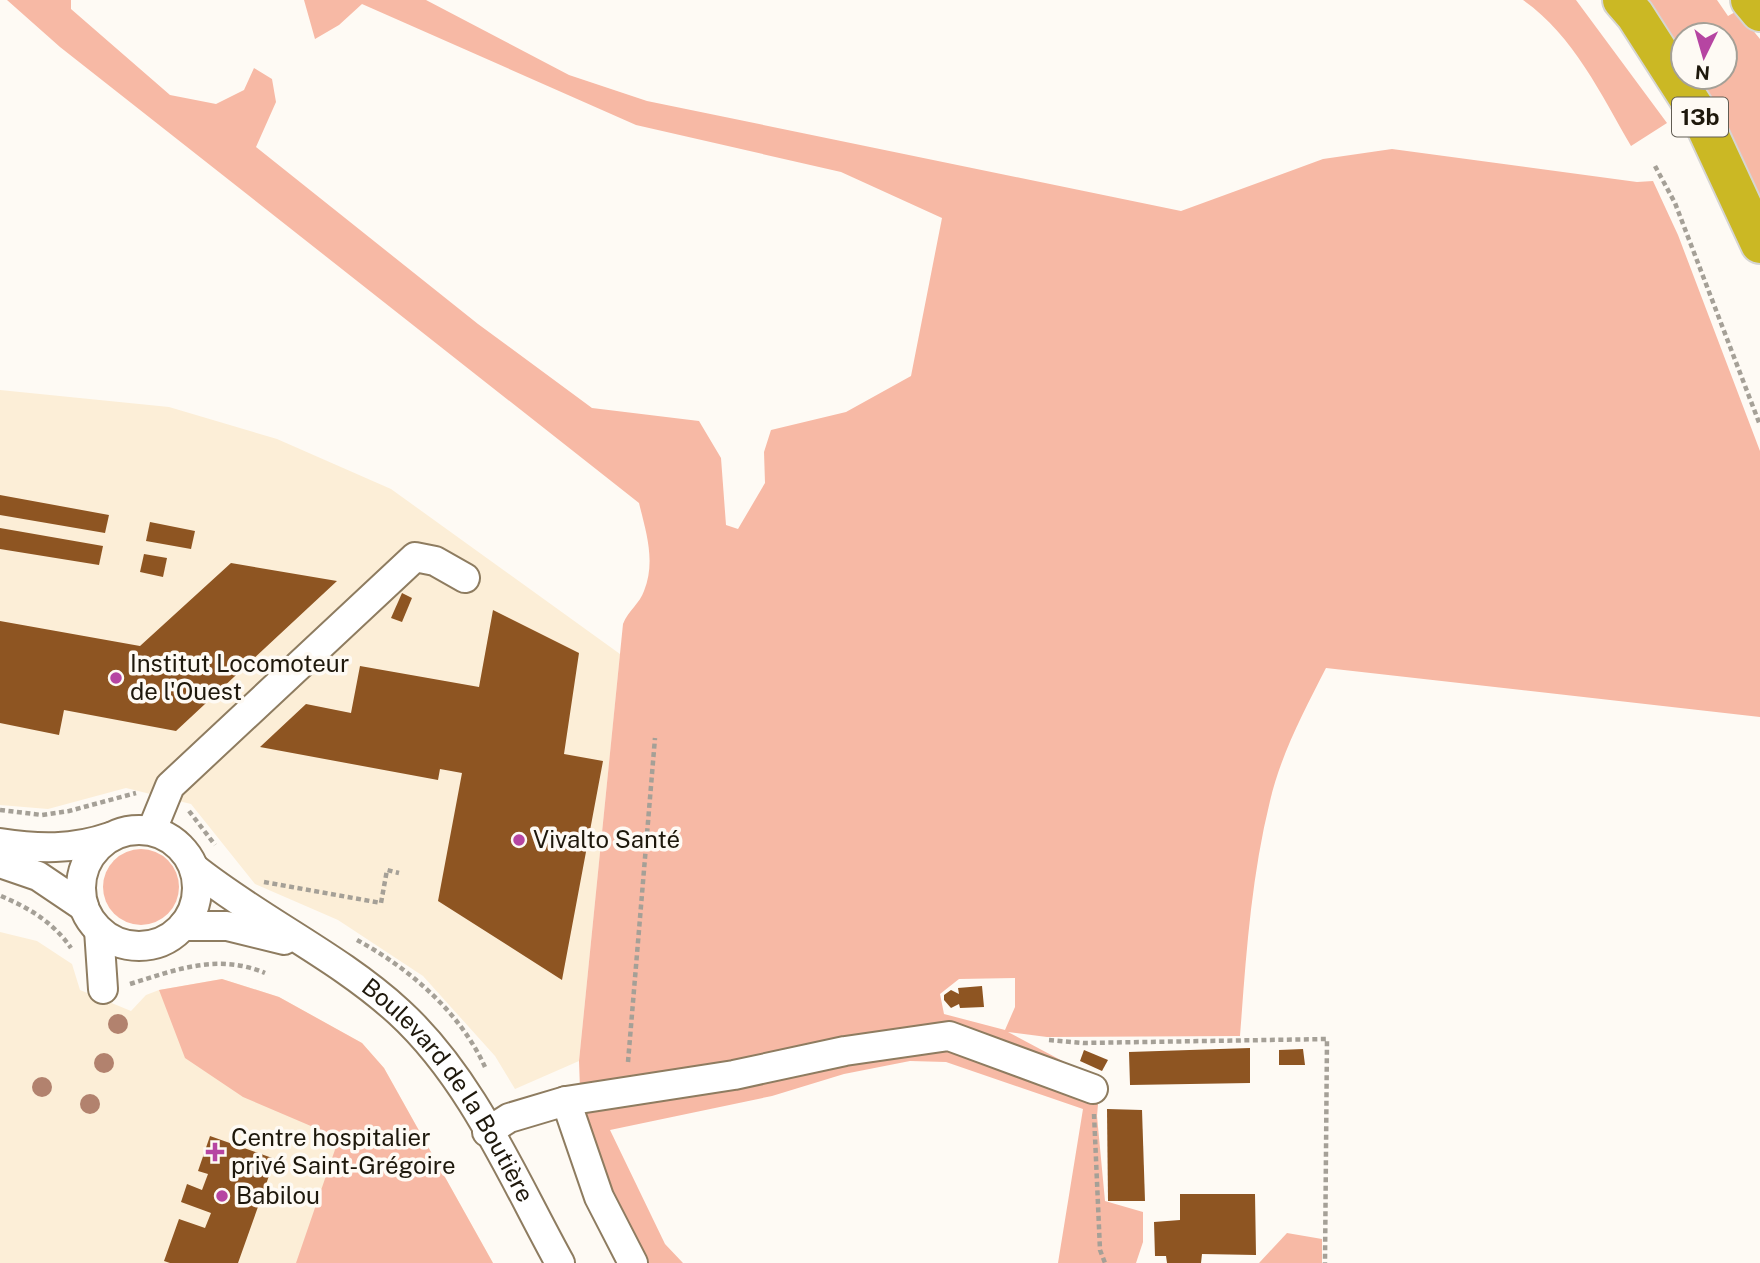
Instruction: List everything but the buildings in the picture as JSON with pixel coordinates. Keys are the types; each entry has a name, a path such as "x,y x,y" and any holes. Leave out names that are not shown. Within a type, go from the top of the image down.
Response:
{"highway":[{"name":"13b","path":"1622,0 1635,15 1703,121 1748,213 1760,244"},
{"path":"1750,0 1760,12"}],"street":[{"path":"152,831 170,786 415,558 435,561 465,578"},
{"path":"0,843 49,848 88,845 123,831 152,831 178,844 194,868 197,899 183,926 155,944 124,944 38,876 0,863"},
{"path":"110,837 97,847 85,868 81,892 92,919 103,989 115,968 139,946"},
{"name":"Boulevard de la Boutière","path":"194,868 377,993 427,1039 453,1072 559,1263"},
{"name":"Boulevard de la Boutière","path":"183,926 244,929 305,946"},
{"path":"487,1132 509,1118 566,1101 734,1075 845,1051 948,1036 1093,1089"},
{"path":"566,1101 599,1197 634,1263"}],"path":[{"path":"1655,166 1675,203 1760,425"},
{"path":"626,1091 655,738"},
{"path":"258,881 381,903 387,870 399,873"},
{"path":"1047,1040 1083,1043 1327,1039 1325,1263"},
{"path":"1093,1089 1100,1250 1105,1263"}],"shaded area":[{"path":"7,0 71,0 71,9 170,95 216,104 244,90 254,68 272,79 276,102 256,147 478,324 592,408 699,421 721,458 726,525 738,529 765,483 764,452 771,430 846,412 911,376 942,218 841,172 636,125 362,4 339,25 315,39 304,0 426,0 569,75 647,101 1181,211 1323,159 1392,149 1637,182 1653,181 1678,235 1760,451 1760,717 1326,668 1287,750 1270,801 1254,888 1240,1036 1047,1037 1008,1032 1100,1081 1097,1116 1105,1201 1143,1212 1143,1242 1136,1263 1058,1263 1083,1109 946,1062 910,1061 844,1074 772,1096 610,1130 665,1244 683,1263 649,1263 620,1231 582,1144 579,1061 623,624 642,595 648,580 649,547 639,503 60,47","holes":["1015,978 1015,1007 1005,1030 944,1014 940,994 959,979"]},
{"path":"1523,0 1576,0 1667,123 1631,146 1597,86 1571,48 1541,14"},
{"path":"1637,0 1717,0 1728,16 1737,11 1760,39 1760,201 1700,91 1739,91 1739,21 1669,21 1669,45"},
{"path":"0,390 169,407 277,439 391,489 620,654 579,1061 515,1089 495,1056 423,976 338,920 255,884 191,804 126,788 48,809 0,805"},
{"path":"141,849 156,852 168,860 176,872 179,887 176,902 168,914 156,922 141,925 126,922 114,914 106,902 103,887 106,872 114,860 126,852"},
{"name":"Centre hospitalier privé Saint-Grégoire","path":"0,932 37,941 72,964 80,990 131,1011 146,995 159,990 222,979 279,997 362,1043 384,1068 493,1263 0,1263"},
{"path":"222,979 279,997 362,1043 384,1068 493,1263 296,1263 339,1138 243,1097 185,1058 159,990"},
{"path":"1287,1233 1322,1239 1322,1263 1259,1263"}],"place":[{"name":"Institut Locomoteur de l'Ouest","path":"116,678"},
{"name":"Vivalto Santé","path":"519,840"},
{"name":"Centre hospitalier privé Saint-Grégoire","path":"215,1152"},
{"name":"Babilou","path":"222,1196"}]}
